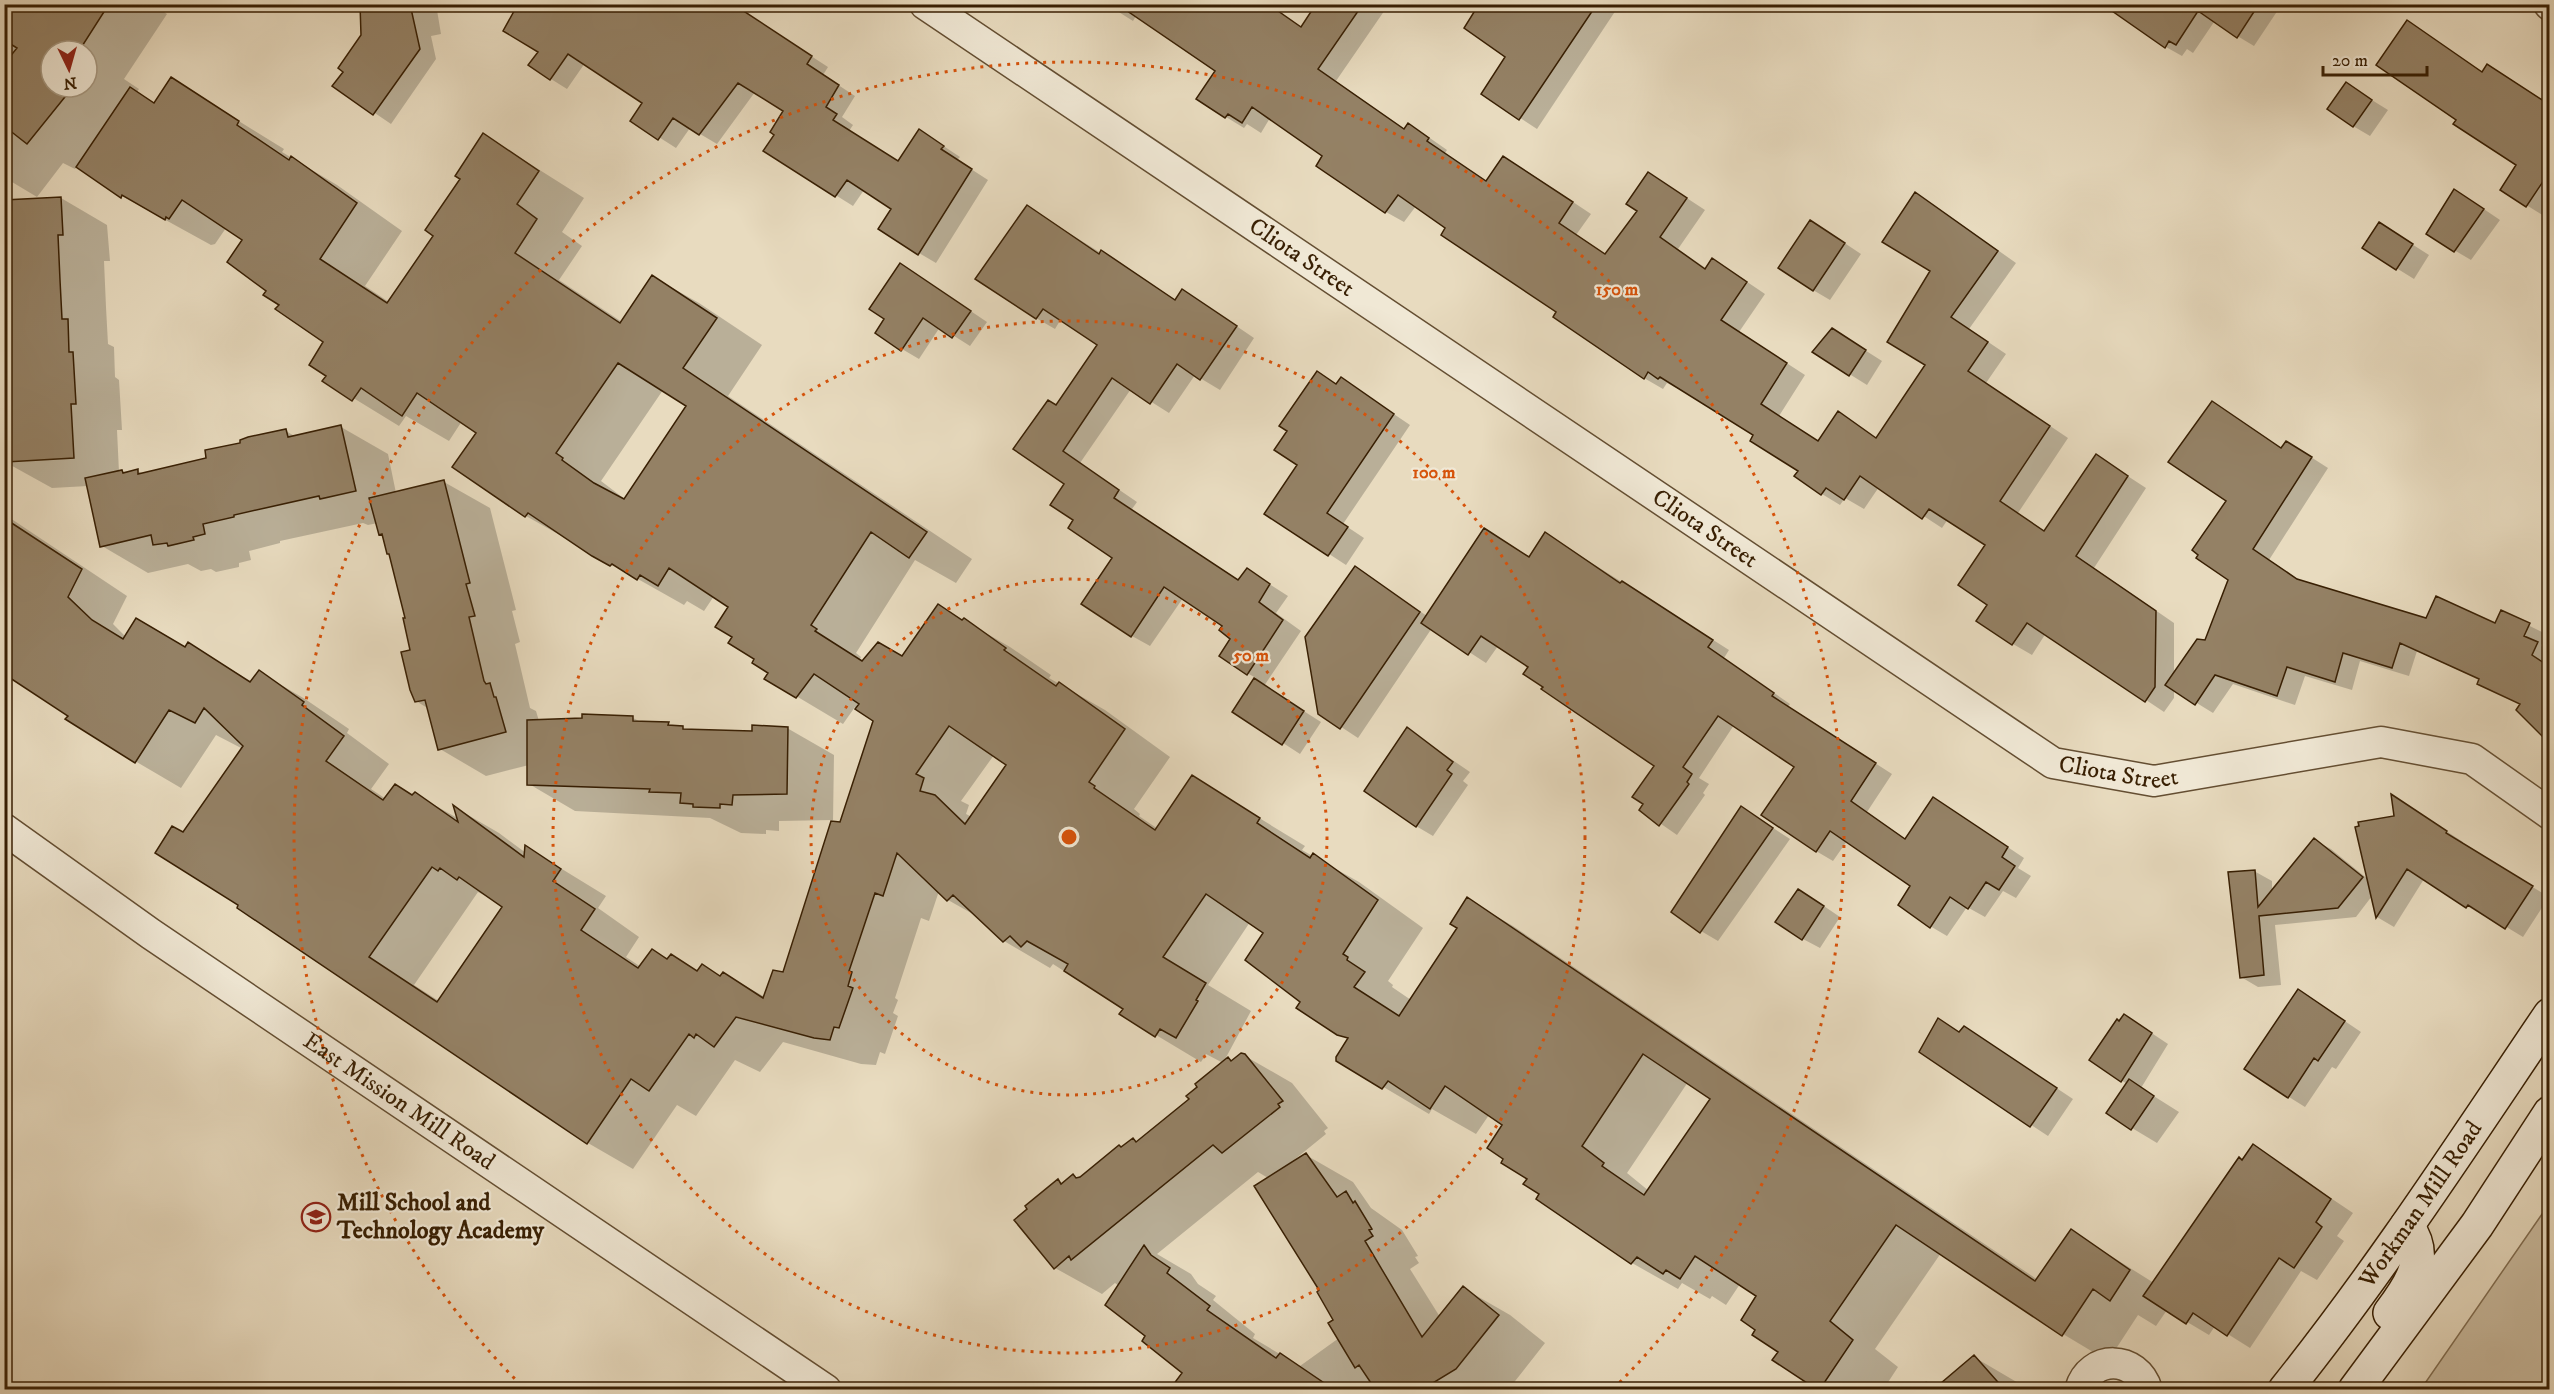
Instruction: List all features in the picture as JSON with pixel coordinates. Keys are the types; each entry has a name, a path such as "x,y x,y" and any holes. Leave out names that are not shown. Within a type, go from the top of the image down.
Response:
{"main road":[{"name":"Workman Mill Road","path":"2285,1389 2330,1334 2407,1226 2550,1015"},
{"path":"2355,1389 2477,1225 2550,1113"},
{"path":"2333,1389 2408,1287 2419,1252 2416,1239 2407,1226"}],"street":[{"name":"Cliota Street","path":"925,4 2054,763 2154,781 2380,742 2472,759 2550,814"},
{"name":"East Mission Mill Road","path":"4,829 151,934 826,1389"},
{"path":"2080,1389 2086,1375 2097,1366 2110,1363 2124,1364 2136,1370 2144,1380 2147,1389"}],"shaded area":[{"path":"2549,1204 2549,1389 2421,1389"}],"building":[{"path":"4,4 109,4 87,39 39,39 39,99 63,99 27,144 4,126 4,64 17,48 4,40"},
{"path":"360,4 410,4 420,49 373,115 332,86 343,72 338,68 361,35"},
{"path":"518,4 733,4 812,56 807,64 839,85 826,107 837,114 833,120 898,161 919,129 944,146 941,149 972,169 918,255 878,229 891,209 847,180 835,197 763,151 774,135 770,132 783,111 738,83 699,135 673,118 658,140 630,121 642,103 568,54 550,80 528,65 538,52 503,31"},
{"path":"1117,4 1268,4 1301,27 1316,4 1363,4 1318,69 1404,129 1408,123 1429,138 1427,141 1486,181 1503,156 1573,202 1559,223 1605,254 1637,211 1626,204 1648,172 1687,198 1660,237 1705,269 1712,258 1747,282 1721,320 1787,363 1761,404 1818,441 1838,411 1876,438 1925,365 1887,342 1930,271 1882,242 1915,192 1998,251 1951,317 1988,342 1968,371 2050,426 2000,501 2044,531 2096,454 2128,476 2076,556 2156,611 2155,687 2145,702 2027,623 2012,645 1976,621 1987,605 1958,585 1985,545 1929,509 1922,519 1860,476 1844,500 1826,488 1821,495 1794,476 1798,471 1750,441 1753,435 1660,377 1658,379 1648,372 1644,379 1553,317 1556,312 1441,235 1445,228 1398,195 1385,213 1316,166 1322,156 1252,107 1242,123 1228,114 1225,118 1196,99 1215,71"},
{"path":"1479,4 1597,4 1519,120 1481,94 1505,57 1464,28"},
{"path":"2102,4 2259,4 2237,38 2198,11 2176,45 2169,41 2165,48"},
{"path":"2407,20 2482,72 2487,64 2550,105 2550,171 2526,207 2500,190 2516,165 2453,124 2456,120 2376,65"},
{"path":"171,77 239,121 237,125 289,160 291,156 357,203 320,259 387,303 433,236 425,230 460,179 455,176 483,133 539,171 517,204 537,219 515,253 620,323 652,275 717,318 683,368 927,532 909,558 871,532 811,625 817,629 815,631 862,661 878,642 902,656 938,604 962,620 964,618 1006,648 1004,650 1056,686 1059,682 1125,729 1089,782 1095,786 1094,788 1155,830 1192,775 1260,818 1257,823 1310,858 1313,853 1378,900 1343,954 1348,957 1347,960 1365,972 1354,987 1399,1016 1457,928 1450,924 1467,897 2035,1281 2071,1229 2130,1270 2110,1301 2093,1289 2062,1336 1896,1225 1830,1321 1853,1340 1820,1389 1816,1389 1772,1360 1778,1352 1752,1335 1755,1330 1741,1320 1756,1296 1695,1256 1680,1279 1666,1270 1663,1274 1637,1257 1631,1264 1536,1199 1539,1194 1523,1184 1527,1179 1501,1163 1503,1159 1487,1148 1502,1125 1445,1086 1430,1109 1388,1081 1382,1089 1336,1061 1336,1057 1348,1038 1337,1035 1296,1008 1300,1002 1245,960 1263,933 1206,894 1163,957 1206,983 1176,1038 1160,1029 1155,1037 1119,1014 1123,1009 1064,971 1068,964 1027,941 1021,947 1010,936 1003,942 953,895 947,901 897,853 883,896 875,893 849,971 852,972 848,986 853,988 839,1028 834,1027 830,1040 814,1038 736,1017 714,1047 696,1034 694,1038 689,1034 649,1091 631,1079 587,1144 237,908 238,905 155,853 172,826 183,832 243,746 204,708 195,723 169,710 135,763 65,719 68,716 4,674 4,518 82,569 68,597 92,620 123,639 136,618 185,647 188,642 250,682 259,670 304,702 302,705 344,736 326,761 383,800 395,784 412,795 415,792 458,822 453,805 524,857 525,845 561,869 553,881 595,909 581,930 638,968 652,949 667,959 671,954 697,971 702,964 720,976 723,972 763,998 773,970 783,972 831,821 840,822 873,721 855,709 859,704 814,674 796,698 764,679 768,673 752,663 754,659 728,643 732,637 715,627 728,607 669,568 658,586 640,575 637,580 612,564 610,566 592,556 528,513 525,517 452,467 476,433 417,393 402,416 361,388 352,401 322,381 326,376 309,365 323,342 275,309 279,305 263,295 266,291 227,262 242,240 182,200 169,219 166,217 165,220 122,195 121,198 76,167 130,87 154,103","holes":["618,363 686,406 624,499 594,483 556,453","949,726 1006,765 965,824 935,795 920,791 924,778 916,774","432,867 438,871 440,868 457,880 459,877 502,907 437,1002 369,957","1643,1054 1710,1099 1644,1195 1602,1166 1604,1163 1582,1146"]},
{"path":"2346,82 2372,100 2353,127 2327,109"},
{"path":"2454,189 2484,209 2454,252 2426,234"},
{"path":"61,197 63,235 58,235 60,280 62,319 68,319 69,352 73,352 76,404 71,404 74,458 6,462 4,200"},
{"path":"1027,205 1099,254 1101,250 1175,300 1182,289 1237,326 1200,380 1177,364 1150,404 1112,378 1063,451 1119,490 1114,498 1238,580 1247,568 1270,584 1259,602 1283,620 1247,675 1219,656 1230,639 1219,630 1222,626 1164,587 1131,637 1081,604 1112,558 1068,528 1073,520 1050,505 1064,484 1013,449 1048,400 1056,405 1097,345 1043,309 1036,319 975,279"},
{"path":"1810,220 1845,243 1813,291 1778,268"},
{"path":"2379,222 2413,244 2396,270 2362,248"},
{"path":"900,263 971,311 952,338 923,318 901,351 875,333 884,319 869,309"},
{"path":"1832,328 1866,350 1849,376 1812,352"},
{"path":"1317,371 1336,384 1341,377 1394,414 1327,513 1348,527 1328,556 1264,514 1297,465 1274,450 1287,431 1279,426"},
{"path":"2212,401 2281,448 2286,441 2312,457 2253,549 2297,579 2426,618 2436,596 2495,623 2501,610 2530,623 2524,636 2538,642 2532,655 2547,665 2550,661 2550,744 2516,710 2520,704 2477,684 2479,679 2400,643 2392,668 2343,653 2335,682 2287,667 2277,696 2215,675 2195,705 2165,685 2197,639 2205,640 2228,580 2196,558 2198,555 2192,550 2226,501 2168,462"},
{"path":"341,425 356,491 320,499 319,496 203,524 205,534 193,537 194,540 168,546 167,543 153,545 151,535 100,547 85,478 122,470 123,473 138,469 138,474 206,458 205,450 240,443 240,440 248,437 286,429 288,437"},
{"path":"444,480 470,583 466,584 475,616 469,617 484,681 486,684 490,683 506,732 438,750 425,700 415,702 410,690 401,652 410,650 403,618 405,618 389,554 387,554 382,534 379,535 369,498"},
{"path":"1484,528 1529,557 1545,532 1620,583 1622,581 1713,640 1708,647 1774,693 1772,696 1876,763 1851,801 1905,839 1933,797 2008,847 2002,857 2015,866 1999,890 1986,882 1968,909 1950,897 1930,928 1898,905 1910,886 1830,831 1816,852 1761,815 1794,767 1718,716 1683,767 1692,774 1687,782 1689,784 1659,826 1639,810 1643,804 1632,797 1654,766 1541,689 1543,687 1523,674 1528,667 1481,636 1468,655 1421,623"},
{"path":"1355,566 1420,612 1340,729 1318,714 1305,637"},
{"path":"1254,678 1304,711 1282,745 1232,712"},
{"path":"582,714 633,716 633,721 669,722 668,725 683,726 683,729 752,731 752,725 788,727 787,794 733,795 732,805 720,804 720,808 693,807 693,804 680,803 681,793 649,792 650,789 527,785 527,720 582,718"},
{"path":"1407,727 1453,762 1447,770 1452,774 1416,827 1364,791"},
{"path":"2391,794 2447,831 2446,833 2533,886 2505,929 2468,905 2466,908 2407,869 2376,918 2355,827 2359,826 2358,822 2394,816"},
{"path":"1741,806 1773,828 1700,933 1671,912"},
{"path":"2314,838 2363,877 2338,908 2259,916 2264,975 2240,978 2228,872 2255,870 2258,907"},
{"path":"1798,889 1824,906 1802,940 1775,922"},
{"path":"2298,989 2345,1021 2318,1061 2314,1058 2288,1098 2244,1069"},
{"path":"2124,1014 2152,1033 2121,1082 2089,1060 2117,1019 2119,1021"},
{"path":"1938,1018 1959,1032 1964,1026 2057,1088 2030,1127 1919,1052"},
{"path":"1241,1053 1245,1054 1283,1101 1278,1104 1280,1107 1222,1153 1213,1145 1071,1260 1069,1256 1054,1269 1014,1220 1027,1209 1025,1206 1058,1179 1061,1184 1073,1174 1076,1178 1080,1177 1119,1145 1121,1147 1133,1138 1136,1142 1189,1099 1186,1096 1197,1087 1195,1084 1228,1057 1231,1061"},
{"path":"2129,1079 2154,1096 2131,1130 2106,1113"},
{"path":"2253,1144 2331,1199 2316,1222 2322,1227 2294,1268 2279,1258 2227,1336 2193,1313 2186,1324 2143,1296 2239,1157 2242,1160"},
{"path":"1306,1153 1337,1197 1346,1191 1353,1203 1355,1201 1372,1229 1369,1230 1373,1236 1365,1241 1422,1337 1463,1286 1499,1315 1456,1369 1423,1389 1375,1389 1359,1365 1355,1368 1328,1323 1333,1320 1317,1292 1319,1290 1254,1186"},
{"path":"1144,1245 1151,1255 1170,1268 1167,1273 1210,1306 1207,1310 1276,1358 1280,1353 1333,1389 1170,1389 1182,1373 1142,1341 1145,1336 1105,1305"},
{"path":"1974,1355 2004,1389 1934,1389"}],"place":[{"name":"Mill School and Technology Academy","path":"316,1217"}]}
